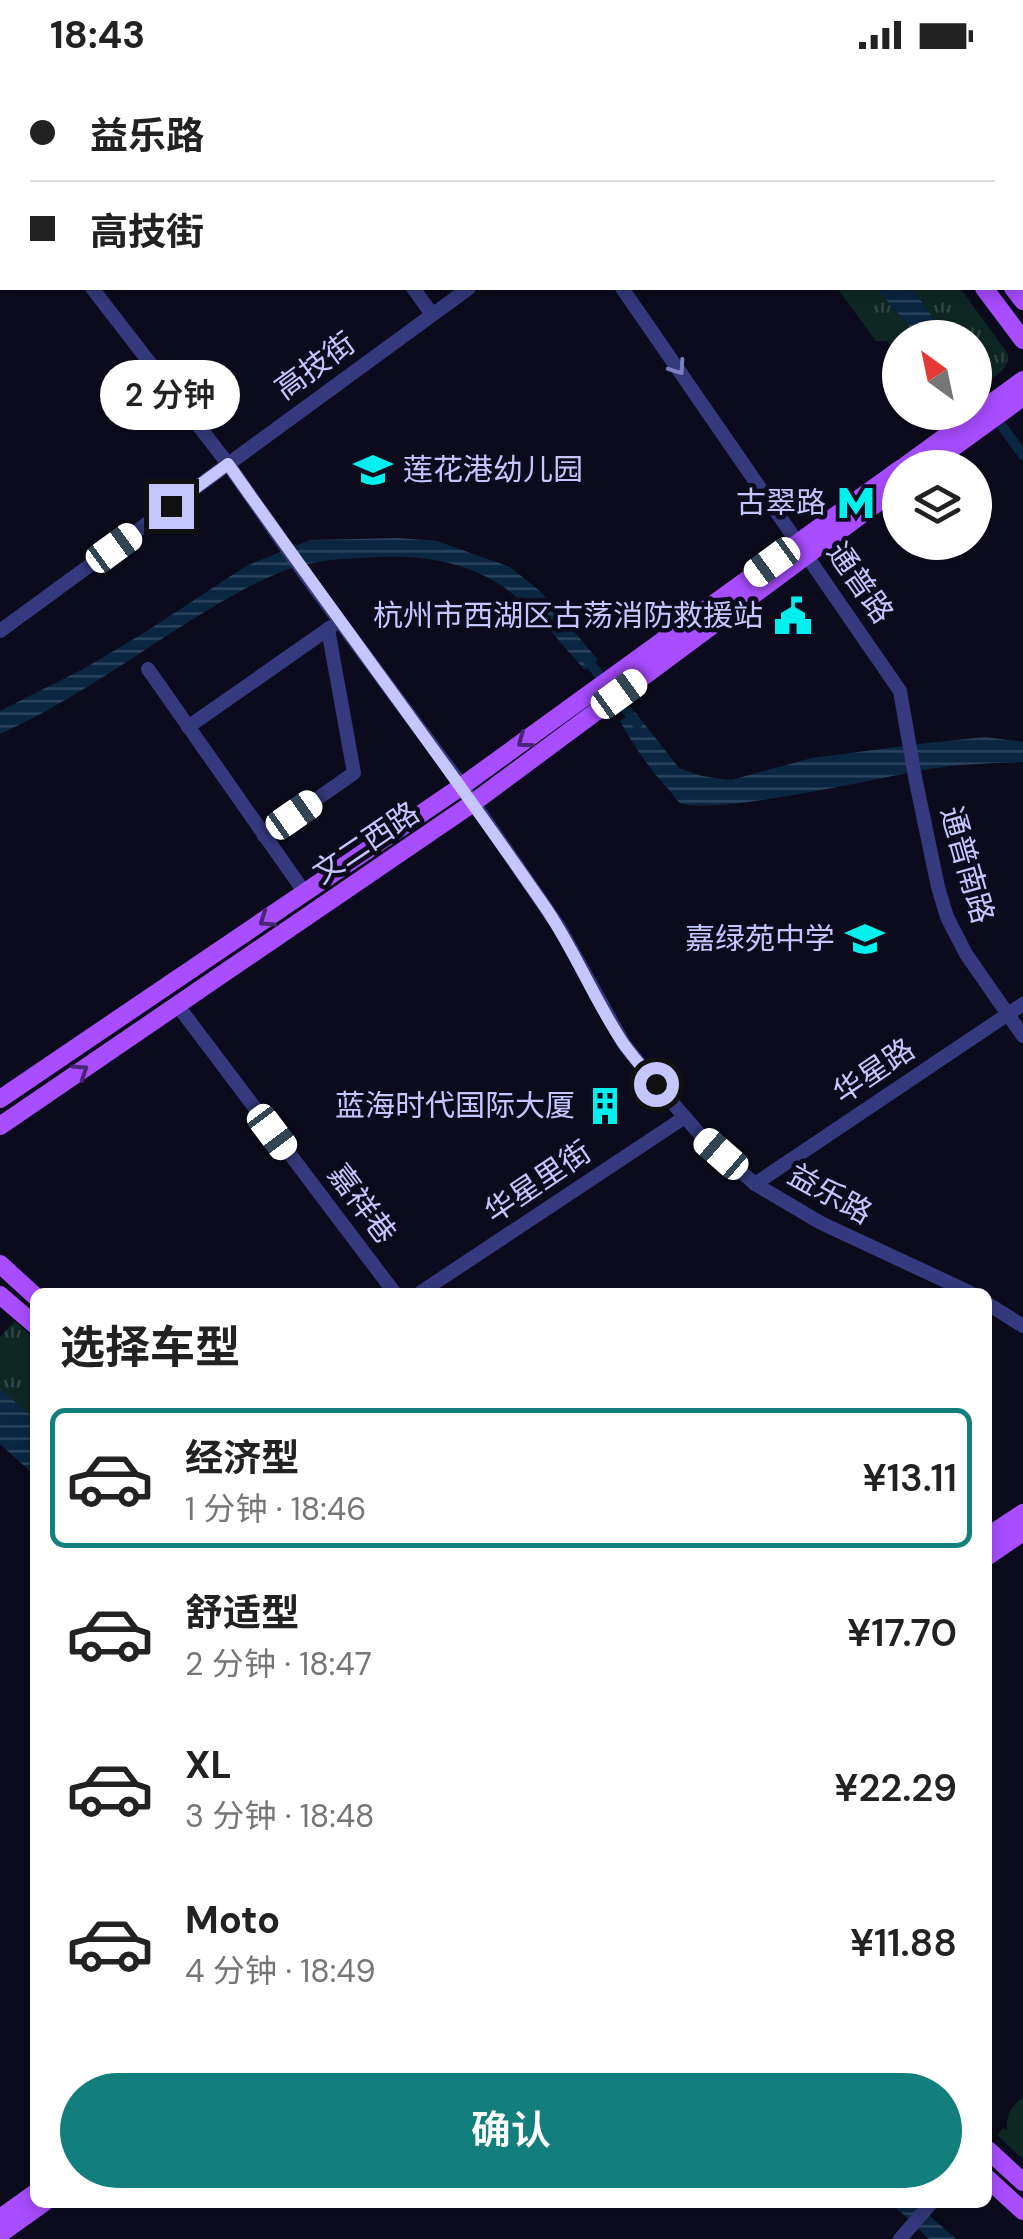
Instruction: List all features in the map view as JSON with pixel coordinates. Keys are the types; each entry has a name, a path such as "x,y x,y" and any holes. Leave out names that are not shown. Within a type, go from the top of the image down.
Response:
{"main road":[{"path":"986,290 1023,340"},
{"name":"文二西路","path":"992,412 1014,398 1023,380"},
{"name":"文二西路","path":"930,450 963,430"},
{"name":"文二西路","path":"944,450 965,430"},
{"name":"文二西路","path":"803,549 882,484"},
{"name":"文二西路","path":"0,1126 473,802 592,703 803,549 882,498"},
{"name":"文二西路","path":"0,1099 462,786 592,703"},
{"path":"0,1264 30,1291"},
{"path":"0,1295 30,1321"},
{"path":"992,1533 1023,1512"},
{"path":"992,1553 1023,1532"},
{"path":"992,2154 1023,2182"},
{"path":"992,2183 1023,2211"},
{"path":"5,2223 30,2198"},
{"path":"5,2223 34,2208"}],"street":[{"name":"益乐路","path":"94,290 228,464 307,577 334,625 462,786 559,927 624,1044 704,1140 755,1184 821,1224 958,1288"},
{"path":"414,290 432,314"},
{"name":"高技街","path":"0,632 465,290"},
{"name":"通普路","path":"623,290 900,691 915,777"},
{"path":"188,727 334,625 354,773 264,836"},
{"path":"148,669 306,893"},
{"name":"通普南路","path":"915,777 947,917 966,954 1023,1036"},
{"name":"华星路","path":"755,1184 1023,1004"},
{"name":"嘉祥巷","path":"178,1006 391,1288"},
{"name":"华星里街","path":"427,1288 685,1117"},
{"path":"992,1307 1023,1326"},
{"path":"900,2239 927,2208"}],"green space":[{"path":"838,290 878,290 903,320 882,320 882,341 876,341"},
{"path":"913,290 961,290 983,320 935,320"},
{"path":"992,332 1008,354 1002,371 992,378"},
{"path":"15,1321 30,1335 30,1439 0,1406 0,1337"},
{"path":"1023,2097 1023,2159 997,2135 1003,2128 1007,2130 1010,2111"}],"water":[{"path":"878,290 913,290 935,320 903,320"},
{"path":"310,540 437,541 510,567 541,592 598,660 585,670 537,616 477,572 431,559 325,561 292,568 245,589 66,700 0,734 0,711 85,668 246,566"},
{"path":"635,712 679,768 731,780 812,758 985,737 1023,742 1023,762 935,768 757,801 695,806 678,801 631,740 620,721"},
{"path":"0,1389 30,1415 30,1471 0,1444"},
{"path":"896,2208 923,2208 956,2239 929,2239"}],"waterway":[{"path":"992,412 1023,455"},
{"path":"586,658 637,724"}],"place":[{"name":"莲花港幼儿园","path":"373,470"},
{"name":"古翠路","path":"856,503"},
{"name":"杭州市西湖区古荡消防救援站","path":"793,616"},
{"name":"嘉绿苑中学","path":"865,939"},
{"name":"蓝海时代国际大厦","path":"605,1106"}],"route":[{"path":"171,506 228,464 516,864 559,927 624,1044 656,1084"}]}
